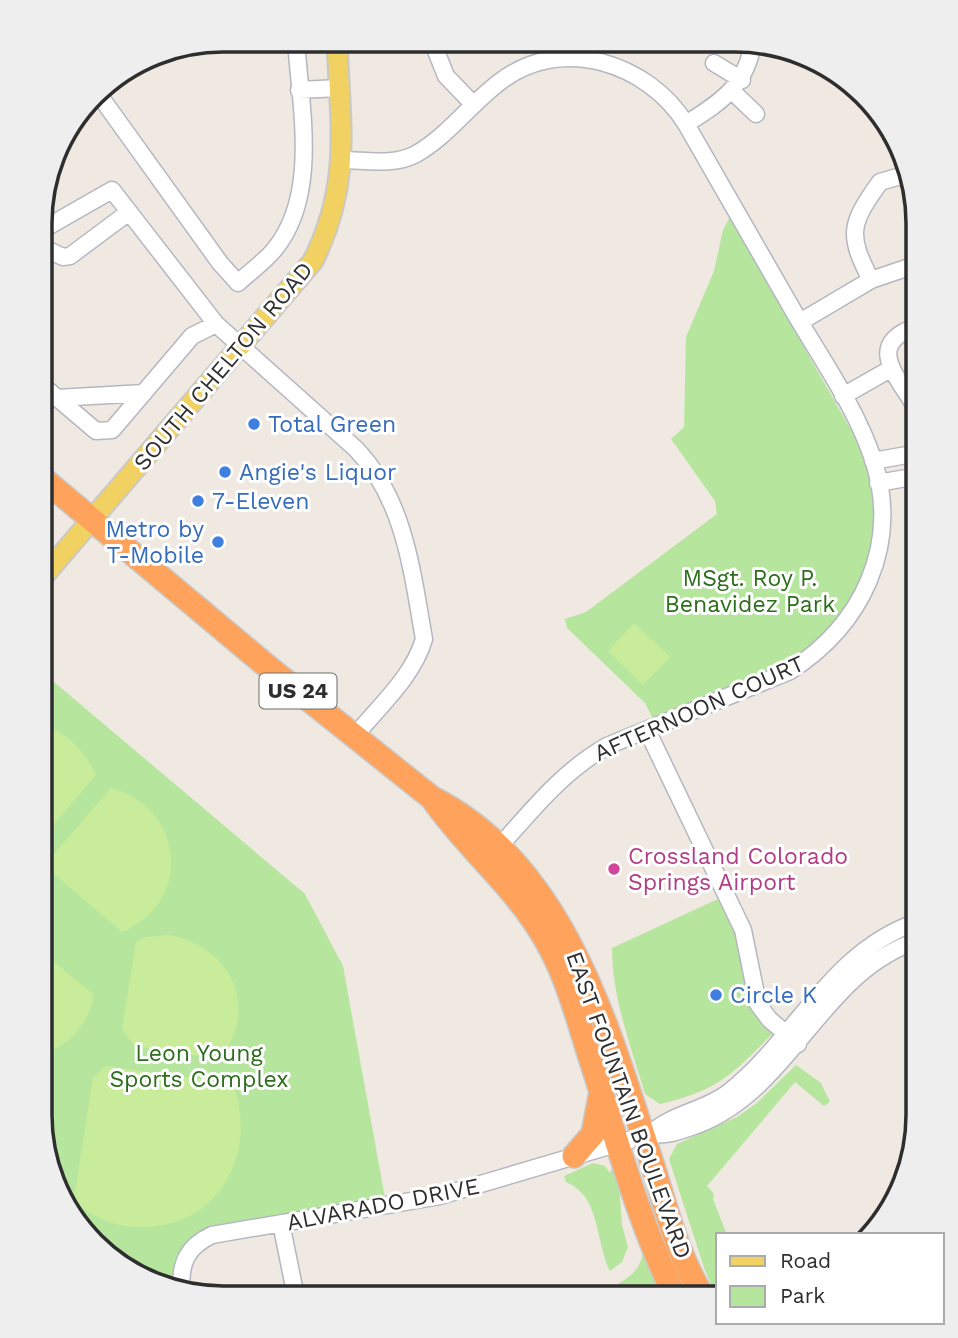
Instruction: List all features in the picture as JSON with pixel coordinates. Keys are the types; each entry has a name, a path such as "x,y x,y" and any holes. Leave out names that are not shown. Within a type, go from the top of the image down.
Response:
{"highway":[{"name":"EAST FOUNTAIN BOULEVARD","path":"52,486 432,798 462,813 499,847 551,909 576,955 647,1135 674,1234 698,1286"},
{"name":"EAST FOUNTAIN BOULEVARD","path":"432,798 452,826 502,878 542,934 564,979 651,1242 671,1286"},
{"path":"574,1156 593,1134 601,1091"}],"main road":[{"name":"SOUTH CHELTON ROAD","path":"52,566 313,261 335,208 342,160 337,52"}],"street":[{"path":"104,102 212,252 238,283 274,250 296,204 302,163 297,52"},
{"path":"436,52 446,76 473,104"},
{"path":"342,160 396,160 416,154 502,80 541,62 597,60 600,52"},
{"path":"686,124 737,86 749,53"},
{"name":"AFTERNOON COURT","path":"499,847 568,771 607,746 790,671 810,659 841,629 868,588 875,569 882,527 873,461 843,396 686,124 666,96 646,80 597,60"},
{"path":"714,63 737,86 757,114"},
{"path":"299,90 339,88"},
{"path":"871,281 857,254 853,236 855,221 880,182 898,177"},
{"path":"52,224 112,190 216,324 374,468 396,510 424,639 419,656 408,673 355,736"},
{"path":"52,252 63,257 70,256 129,212"},
{"path":"800,322 871,281 906,268"},
{"path":"52,394 96,431 112,430 192,337 216,324"},
{"path":"906,331 895,335 889,343 887,356 906,391"},
{"path":"843,396 892,368"},
{"path":"57,398 144,393"},
{"path":"873,461 906,455"},
{"path":"878,483 906,478"},
{"path":"647,730 743,930 758,1004 792,1039"},
{"path":"792,1039 823,988 856,955 888,934 905,927"},
{"path":"792,1039 878,958 905,946"},
{"name":"ALVARADO DRIVE","path":"182,1281 183,1262 196,1244 212,1235 440,1196 647,1135 662,1122 696,1111 730,1091 792,1039"},
{"path":"281,1223 294,1286"}],"green space":[{"name":"MSgt. Roy P. Benavidez Park","path":"730,217 863,451 872,496 872,537 869,557 852,596 830,629 807,653 761,677 656,718 652,717 645,703 567,628 565,619 586,612 717,514 715,501 671,439 684,427 686,337 714,271 723,230"},
{"path":"634,623 670,657 643,685 608,651"},
{"name":"Leon Young Sports Complex","path":"52,680 305,894 343,966 385,1198 208,1228 182,1249 174,1269 174,1278 148,1268 128,1257 95,1227 70,1190 56,1148 52,1115"},
{"path":"52,729 74,744 96,775 52,826"},
{"path":"111,788 135,798 154,814 166,834 171,856 169,878 161,900 145,918 122,932 52,872 52,856"},
{"path":"718,899 737,939 755,1012 772,1034 723,1079 696,1093 660,1104 645,1094 623,1022 615,985 612,948"},
{"path":"169,935 191,941 209,952 223,966 233,982 238,1001 238,1020 231,1040 219,1059 135,1046 122,1029 136,942 146,937"},
{"path":"52,960 94,995 82,1025 52,1050"},
{"path":"796,1065 821,1083 830,1102 824,1106 795,1082 707,1186 714,1194 713,1199 726,1233 716,1233 716,1286 712,1286 669,1159 677,1144 737,1117 758,1102"},
{"path":"106,1066 233,1084 240,1111 240,1137 235,1162 225,1184 209,1202 189,1216 165,1225 137,1227 95,1216 76,1201 74,1198 93,1078"},
{"path":"593,1163 605,1166 610,1173 612,1168 618,1169 622,1225 628,1247 622,1262 610,1271 596,1221 586,1198 566,1182 564,1176"},
{"path":"640,1234 656,1286 614,1286 631,1275 640,1263"}],"place":[{"name":"Total Green","path":"254,424"},
{"name":"Angie's Liquor","path":"225,472"},
{"name":"7-Eleven","path":"198,501"},
{"name":"Metro by T-Mobile","path":"218,542"},
{"name":"Crossland Colorado Springs Airport","path":"614,869"},
{"name":"Circle K","path":"716,995"}]}
